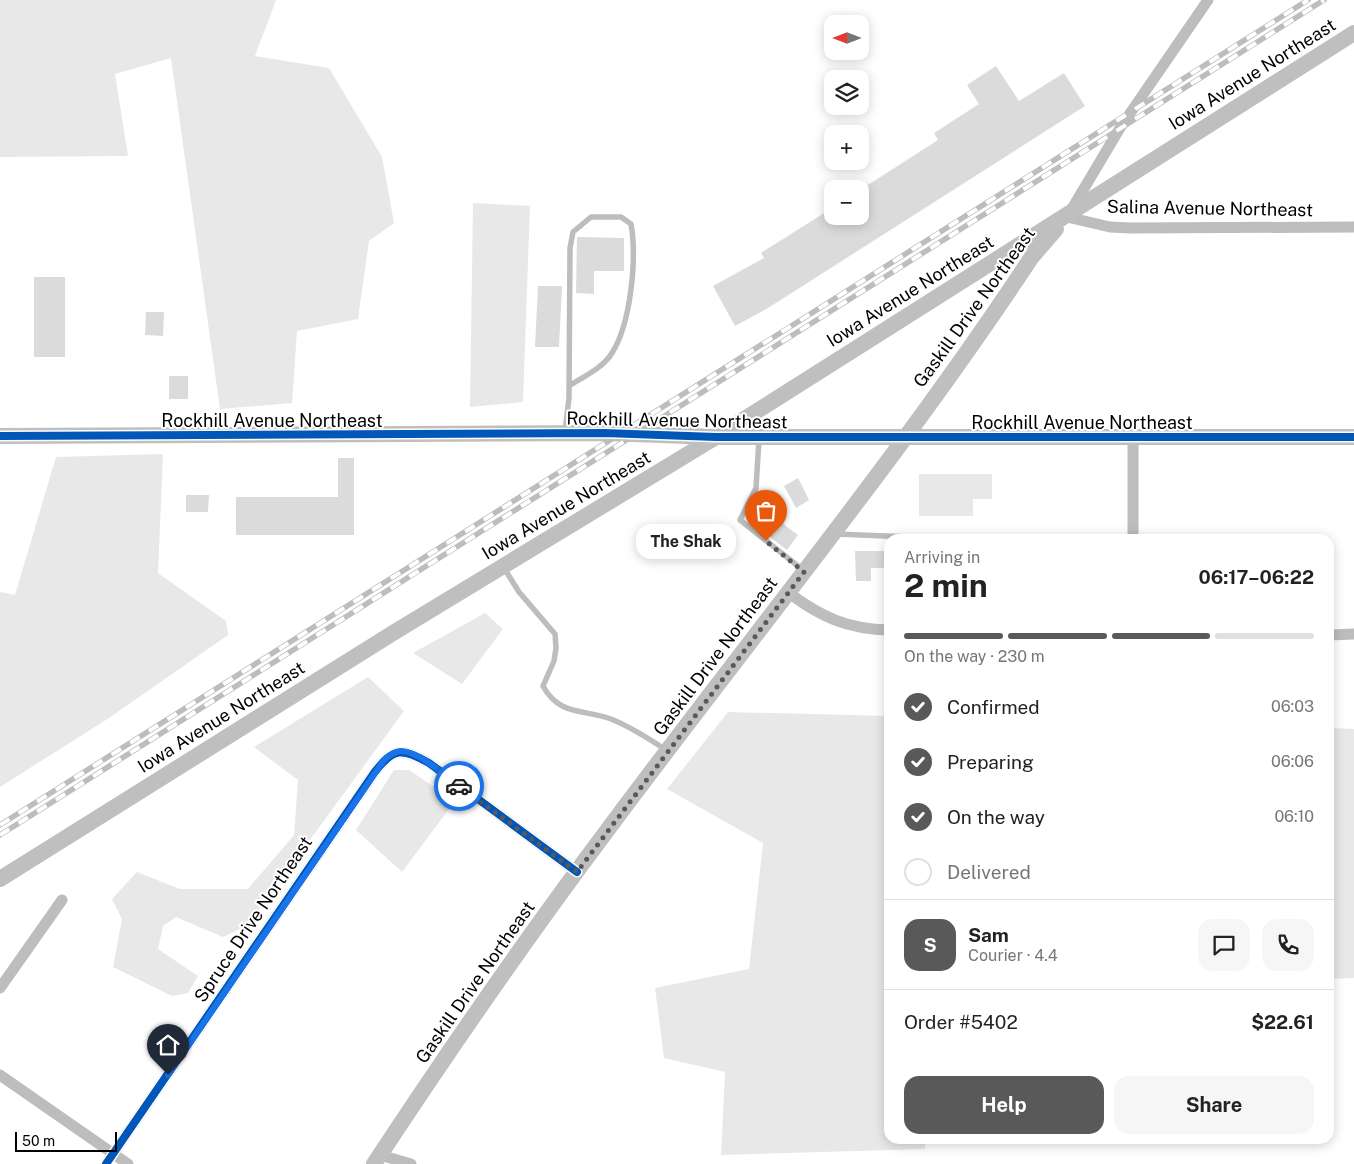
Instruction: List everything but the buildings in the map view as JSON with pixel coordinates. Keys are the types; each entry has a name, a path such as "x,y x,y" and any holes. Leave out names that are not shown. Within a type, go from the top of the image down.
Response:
{"main road":[{"name":"Iowa Avenue Northeast","path":"0,879 262,714 716,437 1354,33"},
{"name":"Gaskill Drive Northeast","path":"377,1160 494,986 577,872 906,438 1031,258 1066,217"},
{"name":"Rockhill Avenue Northeast","path":"0,436 565,433 716,437 906,438 1354,437"}],"street":[{"name":"Gaskill Drive Northeast","path":"1066,217 1120,128 1208,0"},
{"name":"Salina Avenue Northeast","path":"1066,217 1110,227 1131,228 1354,227"},
{"path":"1133,437 1133,534"},
{"path":"789,593 806,606 831,620 849,626 884,630"},
{"path":"1334,635 1354,634"},
{"name":"Spruce Drive Northeast","path":"106,1164 374,773 384,760 394,753 401,751 409,752 429,764 577,872"},
{"path":"0,988 62,900"},
{"path":"0,1075 128,1164"},
{"path":"377,1160 411,1164"}],"lane":[{"path":"565,433 569,386 570,248 573,232 591,217 621,217 631,224 633,236 630,302 625,320 612,354 596,368 569,386"},
{"path":"759,437 756,488 740,520 804,572"},
{"path":"834,534 884,536"},
{"path":"503,566 519,592 555,634 554,662 544,686 547,693 559,706 609,718 647,736 668,751"}],"shaded area":[{"path":"0,0 276,0 255,56 329,68 382,157 394,223 369,241 358,319 297,331 292,403 220,409 171,58 115,74 128,156 0,157"},
{"path":"473,203 530,206 523,402 470,407"},
{"path":"163,454 158,573 226,621 228,635 109,718 0,787 0,592 15,595 56,457"},
{"path":"919,474 992,474 992,499 973,499 973,516 919,516"},
{"path":"485,613 503,629 462,684 413,653"},
{"path":"368,677 404,711 247,926 223,937 176,917 163,926 158,949 198,976 188,993 172,996 113,967 122,919 112,899 137,872 180,889 248,889 294,835 298,780 254,747"},
{"path":"728,712 884,716 884,1144 926,1144 925,1149 721,1155 725,1072 664,1058 655,988 749,969 763,843 667,789"},
{"path":"1334,728 1354,729 1354,978 1334,979"},
{"path":"394,770 409,770 455,801 402,872 356,830"}],"railway":[{"path":"0,825 1308,0"},
{"path":"0,835 1324,0"}],"cycle path":[{"path":"0,436 604,433 716,437 1354,437"},
{"path":"106,1164 374,773 393,754 405,753 429,763 577,872"}],"way so far":[{"path":"459,786 577,872 804,572 766,541"}],"place":[{"name":"The Shak","path":"766,541"}],"route":[{"path":"168,1075 384,760 394,753 401,751 409,752 459,786"}]}
